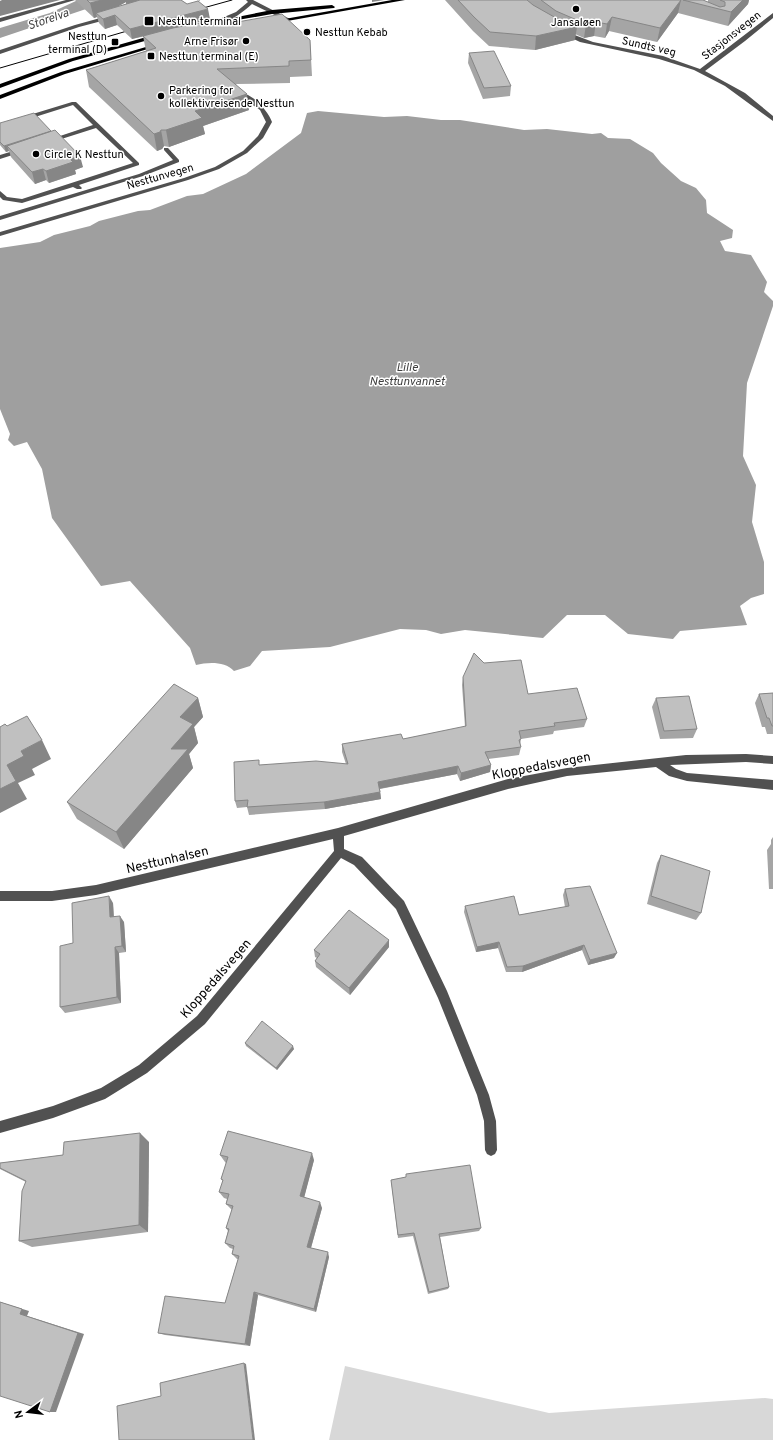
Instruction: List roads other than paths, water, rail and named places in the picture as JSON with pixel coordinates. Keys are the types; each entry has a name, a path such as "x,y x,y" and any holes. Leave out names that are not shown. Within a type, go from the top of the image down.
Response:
{"main road":[{"path":"272,22 402,0"},
{"path":"206,24 272,12 344,6 358,7"},
{"path":"0,86 71,60 166,34"},
{"path":"0,97 63,73 166,43"}],"street":[{"path":"0,20 72,0"},
{"path":"219,21 238,13 250,1 287,20"},
{"path":"0,52 113,13"},
{"name":"Stasjonsvegen","path":"701,71 773,15"},
{"name":"Sundts veg","path":"556,30 587,42 658,57 701,71 721,80 743,94 773,119"},
{"name":"Nesttunvegen","path":"0,234 186,179 217,168 245,152 261,137 269,122 267,114 260,106 241,94"},
{"path":"0,126 74,102 137,164 22,201 5,199 0,193"},
{"path":"45,142 97,126"},
{"path":"0,157 30,147"},
{"path":"0,218 141,175 177,161 166,149"},
{"path":"74,184 83,193"},
{"name":"Kloppedalsvegen","path":"338,833 508,784 567,772 686,759 731,758 773,760"},
{"path":"658,762 673,773 687,777 773,785"},
{"path":"338,833 339,852 358,861 400,905 444,995 483,1095 490,1121 491,1150"},
{"name":"Nesttunhalsen","path":"0,896 52,896 96,890 338,833"},
{"name":"Kloppedalsvegen","path":"0,1127 53,1112 106,1093 143,1069 201,1020 339,852"}],"water":[{"name":"Storelva","path":"78,0 89,8 0,38 0,28 50,13"},
{"name":"Lille Nesttunvannet","path":"318,111 384,117 407,116 441,120 460,120 524,130 547,129 592,134 601,133 608,138 630,139 653,153 661,163 681,181 696,188 706,200 707,213 733,230 732,238 720,241 725,251 751,255 767,282 764,292 773,301 773,306 747,383 743,456 756,485 752,522 764,562 764,594 751,598 740,606 747,625 680,631 673,639 628,634 605,615 567,615 543,638 465,630 441,634 426,630 400,629 330,647 262,651 250,666 234,671 226,665 216,663 196,665 190,648 130,581 101,586 52,518 42,469 27,442 14,446 8,440 10,434 0,409 0,248 40,242 54,235 90,226 99,221 138,211 150,210 187,196 203,194 246,174 301,133 307,113"}],"tram line":[{"path":"196,10 232,0"},
{"path":"0,68 134,29"}],"place":[{"name":"Jansaløen","path":"576,9"},
{"name":"Nesttun terminal","path":"149,21"},
{"name":"Nesttun Kebab","path":"307,32"},
{"name":"Arne Frisør","path":"246,41"},
{"name":"Nesttun terminal (D)","path":"115,42"},
{"name":"Nesttun terminal (E)","path":"151,56"},
{"name":"Parkering for kollektivreisende Nesttun","path":"161,96"},
{"name":"Circle K Nesttun","path":"36,154"}]}
